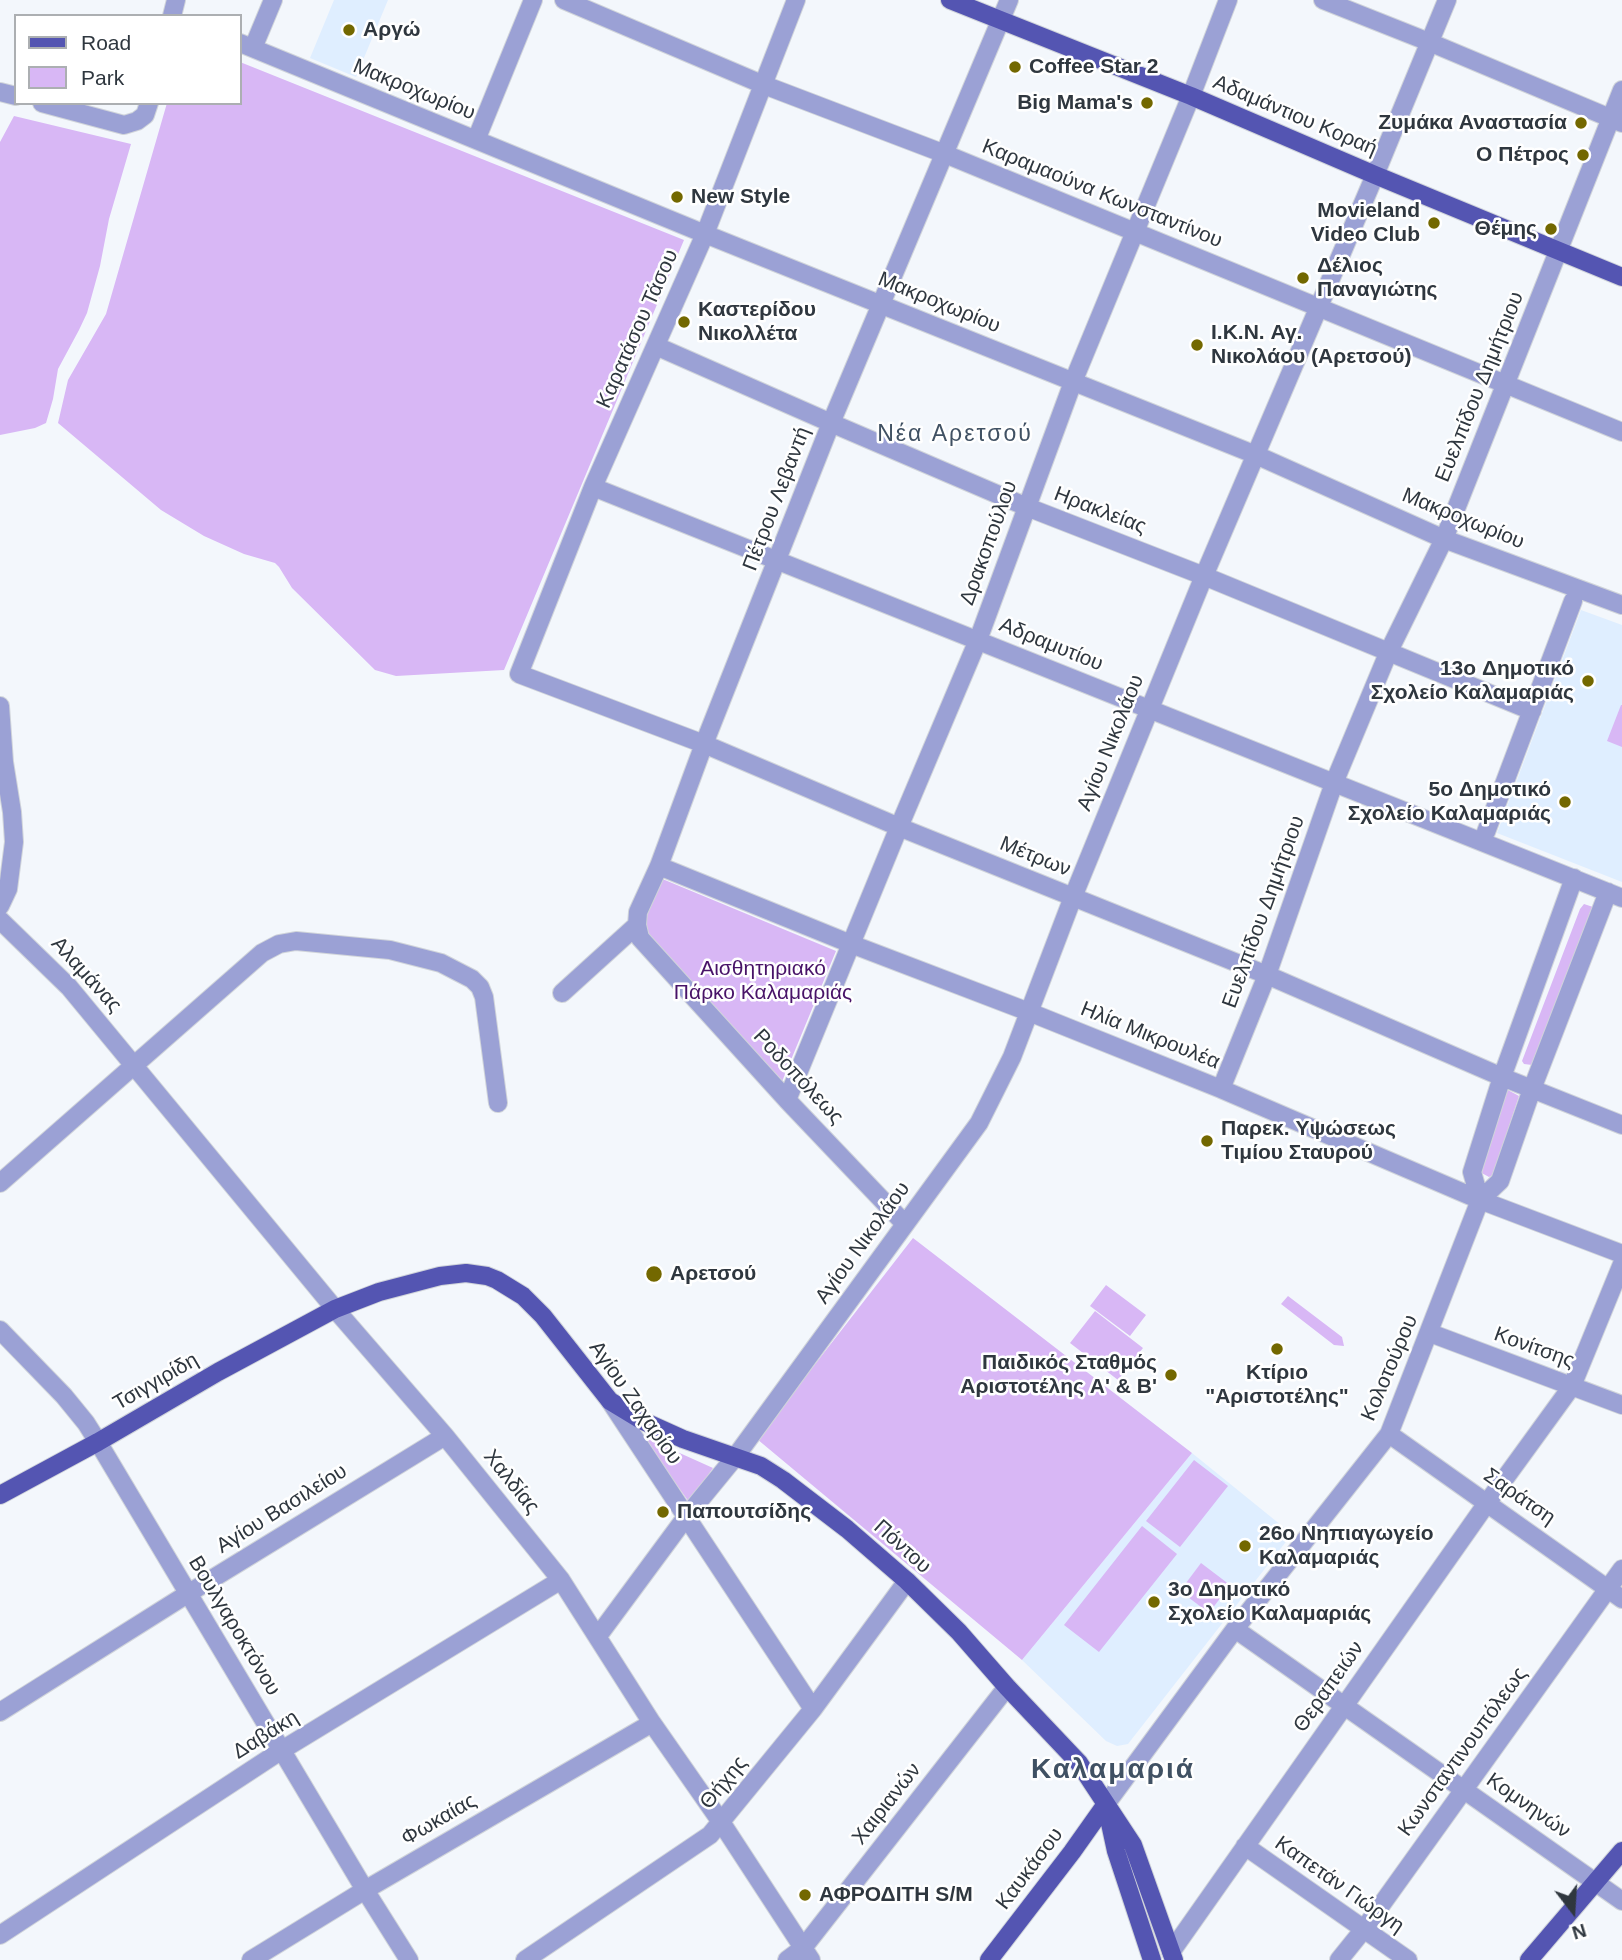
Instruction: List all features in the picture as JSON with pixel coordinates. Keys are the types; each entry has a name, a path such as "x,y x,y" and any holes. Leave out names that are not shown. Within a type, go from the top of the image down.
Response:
{"main road":[{"name":"Αδαμάντιου Κοραή","path":"950,0 1191,96 1375,176 1622,277"},
{"name":"Αγίου Ζαχαρίου","path":"334,1309 427,1278 466,1273 487,1276 507,1285 537,1309 610,1401"},
{"name":"Τσιγγιρίδη","path":"0,1495 334,1309"},
{"name":"Πόντου","path":"610,1401 643,1421 683,1439 761,1466 783,1480 847,1529 907,1581 959,1632 1079,1763 1133,1845 1172,1956"},
{"name":"Πόντου","path":"1106,1804 1116,1851 1152,1960"},
{"name":"Καυκάσου","path":"989,1960 1106,1804"},
{"path":"1529,1960 1622,1851"}],"street":[{"path":"246,46 273,0"},
{"path":"476,139 533,0"},
{"name":"Καραμαούνα Κωνσταντίνου","path":"564,0 764,85 945,154 1622,432"},
{"name":"Καρατάσου Τάσου","path":"519,674 593,487 705,234 796,0"},
{"name":"Πέτρου Λεβαντή","path":"637,925 638,912 659,866 704,744 831,423 1009,0"},
{"name":"Δρακοπούλου","path":"787,1100 978,640 1073,382 1228,0"},
{"path":"1323,0 1616,121"},
{"name":"Αγίου Νικολάου","path":"597,1636 686,1517 736,1456 979,1123 1012,1058 1073,897 1204,576 1447,0"},
{"name":"Μακροχωρίου","path":"246,46 1256,455 1444,539 1622,605"},
{"name":"Ευελπίδου Δημήτριου","path":"1221,1089 1267,975 1334,783 1389,651 1444,539 1558,252 1616,121 1622,90"},
{"path":"49,105 124,125 137,121 147,109"},
{"name":"Ηρακλείας","path":"656,346 1027,506 1532,711"},
{"name":"Αδραμυτίου","path":"593,487 1615,895"},
{"path":"1486,832 1573,601"},
{"name":"Μέτρων","path":"519,674 704,744 899,827 1267,975 1502,1077 1622,1125"},
{"path":"0,706 14,842 8,889 0,906"},
{"name":"Ηλία Μικρουλέα","path":"659,866 851,944 1030,1012 1221,1089 1480,1200 1622,1254"},
{"path":"1480,1200 1472,1172 1502,1077 1574,878"},
{"name":"Κολοτούρου","path":"1106,1804 1235,1629 1389,1434 1480,1200 1500,1181 1532,1089 1615,895"},
{"name":"Αλαμάνας","path":"0,920 69,987 134,1064"},
{"path":"562,993 637,925"},
{"name":"Ροδοπόλεως","path":"637,925 640,938 787,1100 905,1224"},
{"path":"0,1183 262,953 279,943 296,941 390,950 440,963 472,979 480,987 484,997 498,1103"},
{"name":"Χαλδίας","path":"134,1064 334,1309 445,1436 561,1580 652,1723 721,1822 807,1954"},
{"name":"Θεραπειών","path":"1172,1956 1245,1846 1572,1386 1622,1264"},
{"name":"Βουλγαροκτόνου","path":"0,1330 64,1396 86,1423 409,1960"},
{"name":"Κονίτσης","path":"1430,1333 1622,1405"},
{"name":"Αγίου Ζαχαρίου","path":"610,1401 813,1709"},
{"name":"Σαράτση","path":"1389,1434 1616,1594"},
{"name":"Αγίου Βασιλείου","path":"0,1712 445,1436"},
{"name":"Κωνσταντινουπόλεως","path":"1339,1960 1464,1789 1616,1594 1622,1569"},
{"name":"Δαβάκη","path":"0,1936 282,1750 561,1580"},
{"name":"Θήχης","path":"525,1960 710,1835 813,1709 907,1581"},
{"name":"Κομνηνών","path":"1235,1629 1622,1901"},
{"name":"Χαιριανών","path":"786,1960 807,1954 1007,1687"},
{"name":"Φωκαίας","path":"251,1960 365,1890 652,1723"},
{"name":"Καπετάν Γιώργη","path":"1245,1846 1408,1960"}],"shaded area":[{"name":"Αργώ","path":"334,0 388,0 356,77 310,58"},
{"path":"1581,610 1622,625 1622,882 1497,833"},
{"name":"3ο Δημοτικό Σχολείο Καλαμαριάς","path":"1192,1453 1292,1534 1128,1744 1117,1746 1106,1741 1022,1660"}],"green space":[{"path":"242,63 684,240 504,670 396,676 375,670 292,588 275,563 244,554 204,536 161,510 58,423 68,380 106,314 166,105 242,105"},
{"path":"14,116 131,144 109,219 87,313 58,369 46,423 0,435 0,142"},
{"path":"1622,705 1622,747 1607,741"},
{"name":"Αισθητηριακό Πάρκο Καλαμαριάς","path":"660,878 836,951 781,1084 646,935 643,915"},
{"path":"1584,904 1593,907 1532,1065 1524,1064 1522,1061"},
{"path":"1506,1089 1519,1096 1493,1175 1489,1177 1478,1171"},
{"path":"913,1238 1192,1453 1022,1660 757,1439"},
{"path":"1106,1285 1146,1315 1130,1336 1090,1306"},
{"path":"1288,1296 1342,1337 1344,1346 1334,1345 1281,1304"},
{"path":"1095,1311 1143,1348 1118,1380 1070,1343"},
{"path":"643,1438 713,1468 689,1502"},
{"path":"1194,1460 1228,1486 1180,1547 1146,1521"},
{"path":"1142,1526 1177,1554 1099,1652 1064,1625"},
{"path":"1201,1563 1230,1585 1209,1613 1180,1591"}],"place":[{"name":"Αργώ","path":"349,30"},
{"name":"Coffee Star 2","path":"1015,67"},
{"name":"Big Mama's","path":"1147,103"},
{"name":"Ζυμάκα Αναστασία","path":"1581,123"},
{"name":"Ο Πέτρος","path":"1583,155"},
{"name":"New Style","path":"677,197"},
{"name":"Movieland Video Club","path":"1434,223"},
{"name":"Θέμης","path":"1551,229"},
{"name":"Δέλιος Παναγιώτης","path":"1303,278"},
{"name":"Καστερίδου Νικολλέτα","path":"684,322"},
{"name":"Ι.Κ.Ν. Αγ. Νικολάου (Αρετσού)","path":"1197,345"},
{"name":"13ο Δημοτικό Σχολείο Καλαμαριάς","path":"1588,681"},
{"name":"5ο Δημοτικό Σχολείο Καλαμαριάς","path":"1565,802"},
{"name":"Παρεκ. Υψώσεως Τιμίου Σταυρού","path":"1207,1141"},
{"name":"Αρετσού","path":"654,1274"},
{"name":"Κτίριο \"Αριστοτέλης\"","path":"1277,1349"},
{"name":"Παιδικός Σταθμός Αριστοτέλης Α' & Β'","path":"1171,1375"},
{"name":"Παπουτσίδης","path":"663,1512"},
{"name":"26ο Νηπιαγωγείο Καλαμαριάς","path":"1245,1546"},
{"name":"3ο Δημοτικό Σχολείο Καλαμαριάς","path":"1154,1602"},
{"name":"ΑΦΡΟΔΙΤΗ S/M","path":"805,1895"}],"district":[{"name":"Νέα Αρετσού","path":"955,435"},
{"name":"Καλαμαριά","path":"1113,1770"}]}
